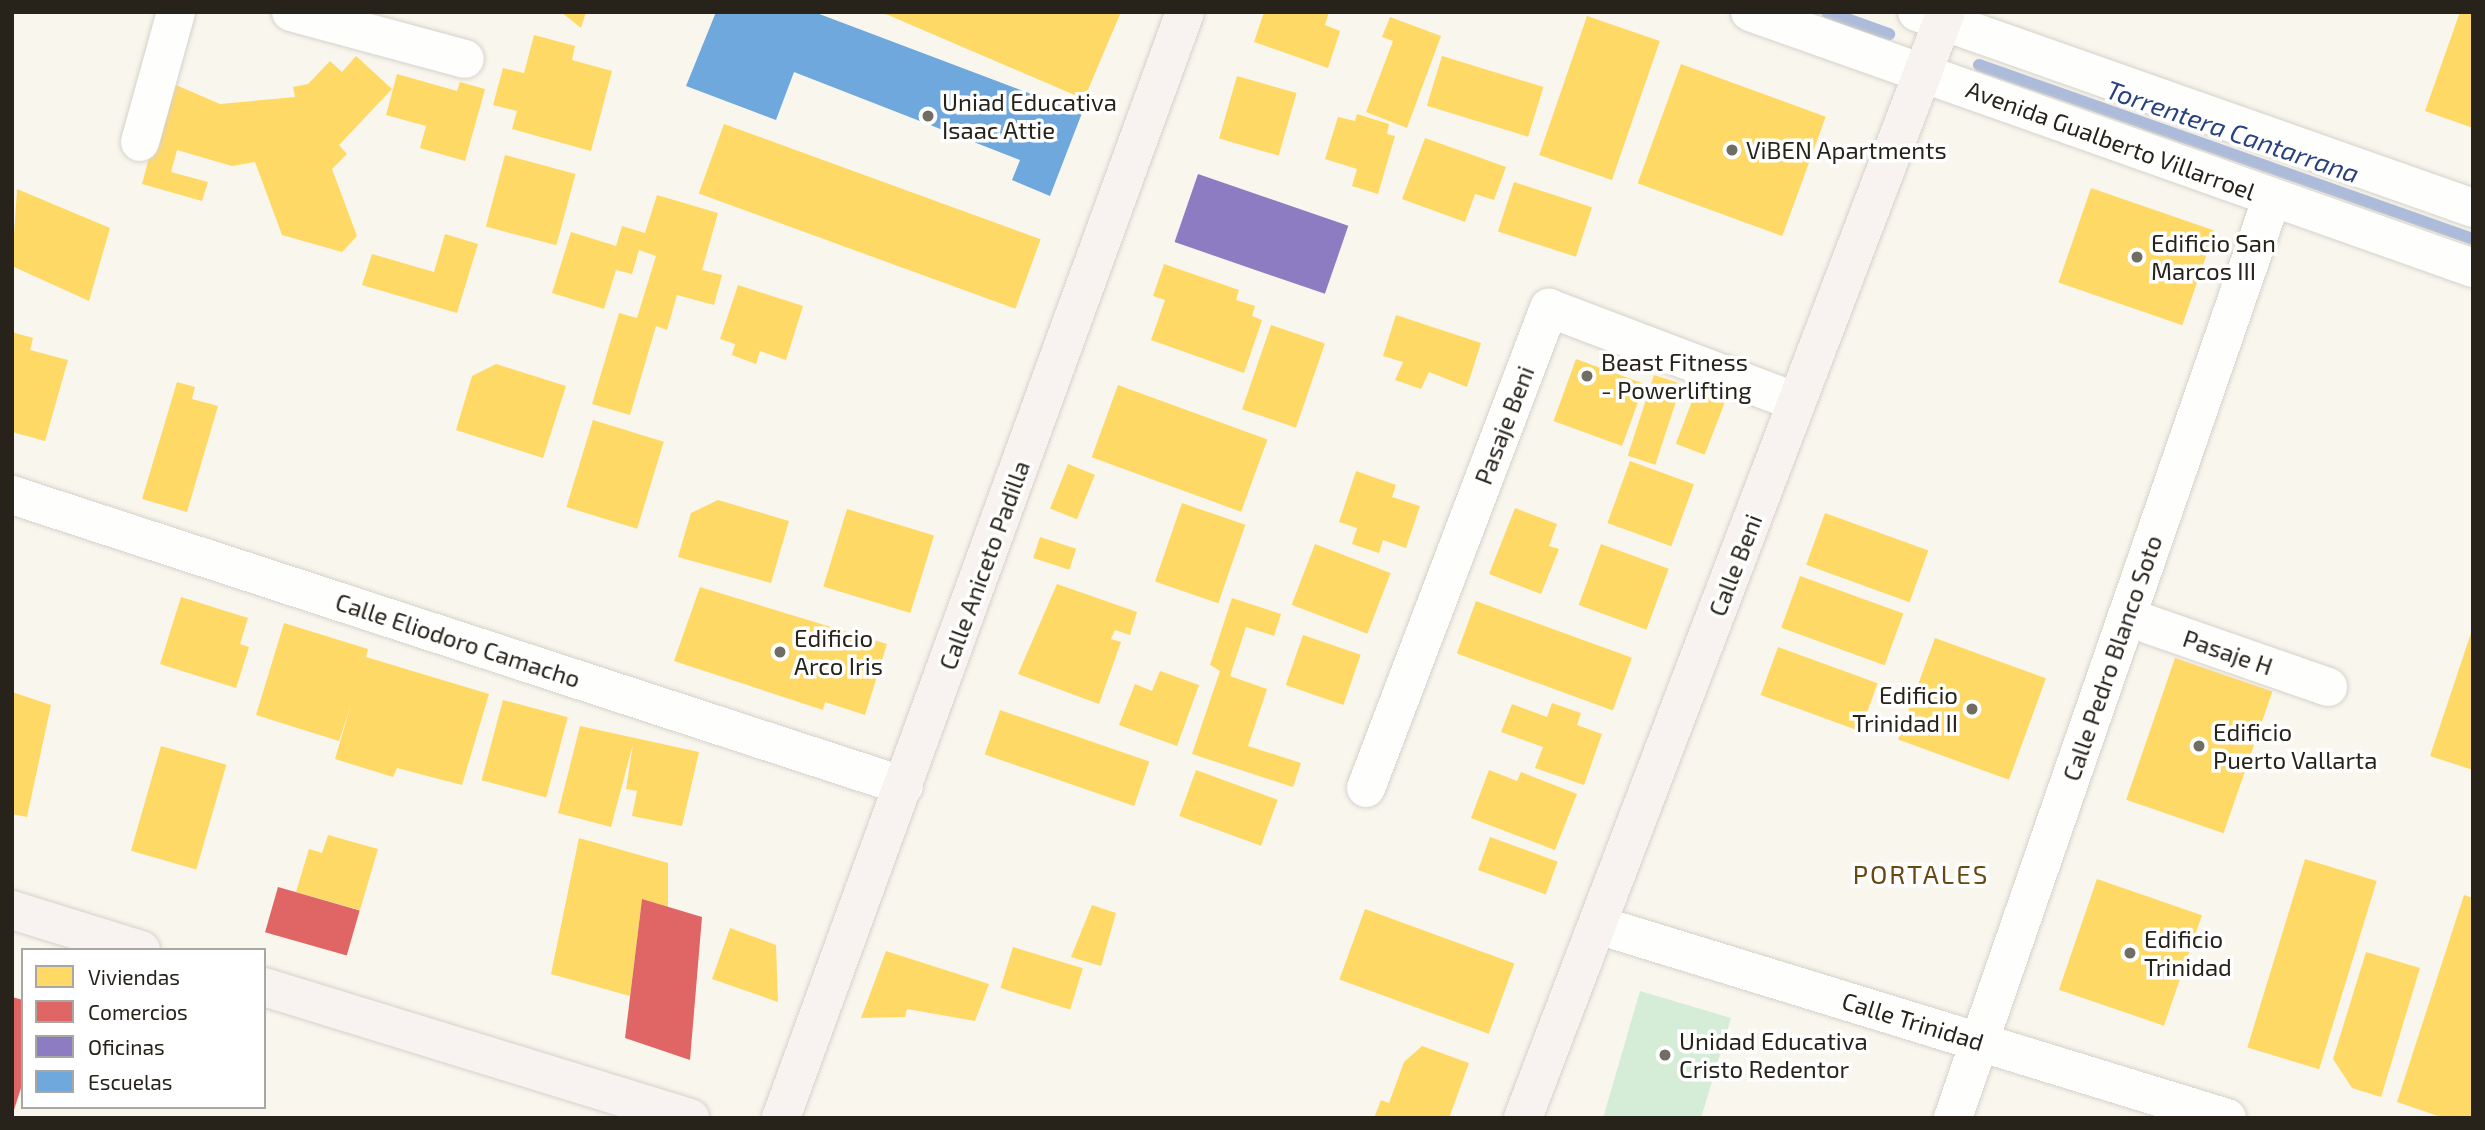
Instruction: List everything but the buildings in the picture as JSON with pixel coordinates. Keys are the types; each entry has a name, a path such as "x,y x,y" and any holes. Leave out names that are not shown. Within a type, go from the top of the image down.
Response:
{"main road":[{"name":"Calle Aniceto Padilla","path":"781,1118 1185,12"},
{"name":"Calle Beni","path":"1523,1118 1922,73 1935,15"},
{"path":"12,910 135,948"},
{"path":"266,989 690,1118"}],"street":[{"path":"139,142 176,12"},
{"path":"291,12 465,59"},
{"name":"Avenida Gualberto Villarroel","path":"1750,12 2473,268"},
{"path":"1935,15 2473,208"},
{"name":"Calle Pedro Blanco Soto","path":"1953,1118 2272,198"},
{"name":"Pasaje Beni","path":"1366,789 1549,309 1796,402"},
{"name":"Calle Eliodoro Camacho","path":"12,495 904,786"},
{"name":"Pasaje H","path":"2127,617 2328,687"},
{"name":"Calle Trinidad","path":"1598,925 2227,1118"}],"green space":[{"name":"Unidad Educativa Cristo Redentor","path":"1640,991 1731,1018 1701,1118 1603,1118"}],"waterway":[{"name":"Torrentera Cantarrana","path":"1827,12 1889,34"},
{"name":"Torrentera Cantarrana","path":"1979,65 2473,239"}],"place":[{"name":"Uniad Educativa Isaac Attie","path":"928,116"},
{"name":"ViBEN Apartments","path":"1732,150"},
{"name":"Edificio San Marcos III","path":"2137,257"},
{"name":"Beast Fitness - Powerlifting","path":"1587,376"},
{"name":"Edificio Arco Iris","path":"780,652"},
{"name":"Edificio Trinidad II","path":"1972,709"},
{"name":"Edificio Puerto Vallarta","path":"2199,746"},
{"name":"Edificio Trinidad","path":"2130,953"},
{"name":"Unidad Educativa Cristo Redentor","path":"1665,1055"}],"district":[{"name":"PORTALES","path":"1921,874"}]}
